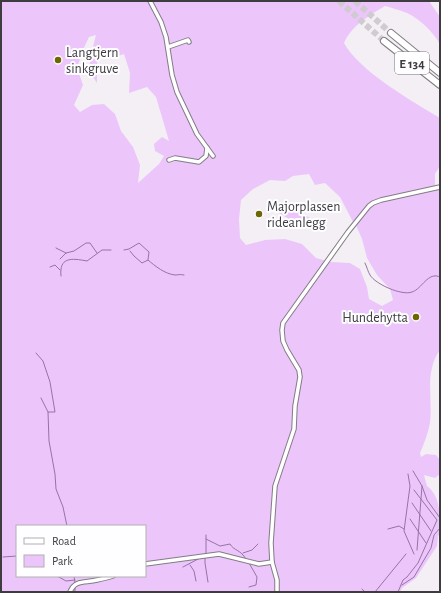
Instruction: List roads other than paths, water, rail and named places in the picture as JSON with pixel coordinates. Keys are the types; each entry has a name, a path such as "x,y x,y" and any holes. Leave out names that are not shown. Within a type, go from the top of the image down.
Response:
{"highway":[{"name":"E 134","path":"391,33 440,73"},
{"name":"E 134","path":"384,41 440,85"}],"street":[{"path":"150,1 161,22 168,47 172,74 177,92 197,134 213,156"},
{"path":"168,47 188,40 189,42"},
{"path":"169,160 175,158 199,162 206,156 207,147"},
{"path":"277,592 277,580 272,562 271,529 275,486 294,429 295,406 300,377 299,370 286,347 282,330 285,320 363,212 373,203 440,187"},
{"path":"146,564 219,554 259,564 272,562"},
{"path":"70,592 73,586 78,582 96,581 109,577"}],"waterway":[{"path":"60,259 66,253 74,251 86,243 90,243 97,253"},
{"path":"124,250 129,249 139,243 149,252 148,260"},
{"path":"56,248 66,253"},
{"path":"61,276 62,265 67,260 76,259 87,261 102,250 111,250"},
{"path":"130,251 142,263 148,260 168,273 184,275"},
{"path":"365,263 370,275 377,282 396,291 408,293 412,292 432,276 440,277"},
{"path":"50,267 55,265 60,270"},
{"path":"36,353 43,361 50,382 55,412 48,412 49,441 56,489 63,507 67,525"},
{"path":"41,398 48,412"},
{"path":"413,471 422,486 427,500 440,518"},
{"path":"408,474 410,486 404,531 414,554"},
{"path":"417,550 422,486"},
{"path":"398,592 403,580 418,563 437,520 414,490"},
{"path":"412,503 431,531"},
{"path":"410,519 426,543"},
{"path":"388,529 399,526 404,529"},
{"path":"402,585 414,577 431,548 434,535 440,528"},
{"path":"206,535 206,554"},
{"path":"206,539 220,546 230,544 233,548 242,553 246,559"},
{"path":"243,553 252,550 258,544"},
{"path":"375,592 406,554"},
{"path":"3,557 16,556"},
{"path":"205,557 208,582"},
{"path":"183,567 200,558"},
{"path":"249,563 257,577 256,585 249,587"},
{"path":"190,565 194,571 196,581"},
{"path":"59,577 66,581 75,580"},
{"path":"74,577 75,583"},
{"path":"75,587 75,592"},
{"path":"362,589 365,592"}],"tunnel":[{"path":"339,1 384,41"},
{"path":"355,1 391,33"}],"place":[{"name":"Langtjern sinkgruve","path":"58,60"},
{"name":"Majorplassen rideanlegg","path":"259,214"},
{"name":"Hundehytta","path":"416,317"}]}
